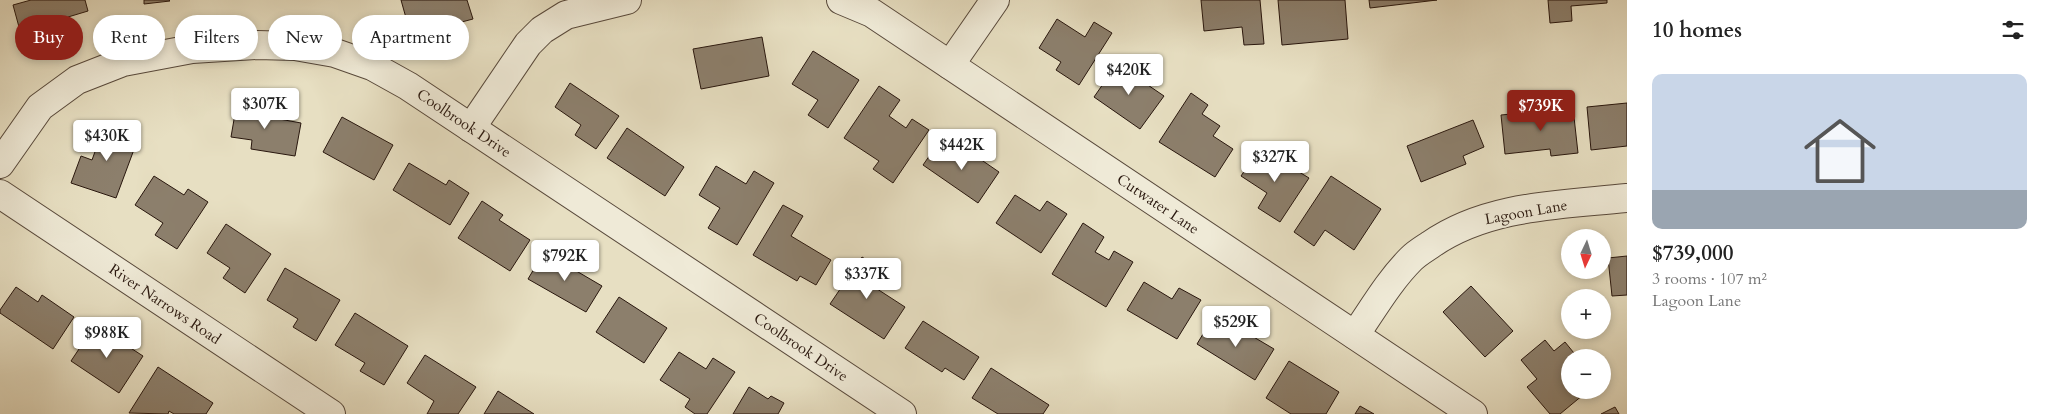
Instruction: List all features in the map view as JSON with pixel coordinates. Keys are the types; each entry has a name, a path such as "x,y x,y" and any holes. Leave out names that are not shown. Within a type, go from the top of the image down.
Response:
{"street":[{"path":"471,128 528,44 542,30 566,15 626,0"},
{"name":"Cutwater Lane","path":"841,0 872,14 950,65 1473,414"},
{"path":"950,65 996,0"},
{"name":"Coolbrook Drive","path":"0,164 40,107 77,80 123,62 192,49 257,45 296,46 335,53 372,66 408,86 902,414"},
{"name":"River Narrows Road","path":"0,194 331,414"},
{"name":"Lagoon Lane","path":"1355,335 1391,282 1413,257 1445,234 1476,220 1512,211 1627,198"}],"building":[{"path":"31,0 85,0 88,11 75,15 16,15 13,5"},
{"path":"144,0 169,0 170,1 144,4"},
{"path":"401,0 467,0 473,19 469,20 469,15 405,15"},
{"path":"1201,0 1260,0 1264,44 1244,45 1242,27 1204,31"},
{"path":"1278,0 1345,0 1348,39 1282,45"},
{"path":"1369,0 1437,0 1370,8"},
{"path":"1548,0 1607,0 1607,3 1571,6 1572,21 1550,23"},
{"path":"1057,19 1085,37 1094,22 1112,33 1079,85 1056,70 1061,62 1039,48"},
{"path":"762,37 769,76 701,89 693,49"},
{"path":"813,51 859,80 828,128 808,115 818,100 792,84"},
{"path":"1117,64 1164,96 1140,129 1094,97"},
{"path":"570,83 619,116 596,149 575,135 581,125 555,107"},
{"path":"879,86 900,100 889,116 906,128 912,119 929,130 893,183 873,169 879,161 844,138"},
{"path":"1191,93 1208,105 1202,114 1220,126 1213,136 1233,149 1215,177 1159,142"},
{"path":"237,102 265,107 263,116 301,123 295,156 251,149 252,140 231,137"},
{"path":"1627,103 1627,146 1591,150 1587,107"},
{"path":"1573,108 1578,153 1551,156 1550,149 1505,154 1501,115"},
{"path":"342,117 393,145 374,180 323,152"},
{"path":"1473,120 1484,147 1463,156 1466,164 1421,182 1407,146"},
{"path":"105,124 139,136 116,198 71,183 81,156 92,160"},
{"path":"627,128 684,167 665,196 607,158"},
{"path":"939,142 962,158 967,150 999,172 978,203 923,165"},
{"path":"1260,148 1309,178 1280,222 1258,208 1267,193 1241,176"},
{"path":"409,163 446,185 449,180 469,193 450,225 393,190"},
{"path":"716,166 746,184 754,171 774,183 737,245 708,228 720,208 699,195"},
{"path":"154,176 184,195 188,189 208,202 177,249 155,235 163,223 135,205"},
{"path":"1331,176 1381,209 1354,250 1325,230 1314,246 1294,232"},
{"path":"1015,195 1040,211 1047,201 1067,214 1041,253 996,223"},
{"path":"482,201 503,215 499,220 530,240 510,271 458,238"},
{"path":"783,205 803,216 791,236 831,260 816,285 800,276 797,281 753,255"},
{"path":"1083,223 1104,237 1095,252 1109,260 1114,251 1133,262 1106,307 1052,274"},
{"path":"226,224 271,254 245,293 223,278 230,268 207,253"},
{"path":"544,252 602,286 586,312 528,279"},
{"path":"1627,256 1627,295 1612,296 1611,258"},
{"path":"862,257 881,269 871,285 905,307 884,339 830,304"},
{"path":"285,268 340,300 316,341 293,327 298,319 267,300"},
{"path":"1144,282 1172,299 1179,288 1201,300 1177,339 1127,310"},
{"path":"1471,286 1513,331 1485,357 1443,312"},
{"path":"16,287 38,302 42,295 74,317 53,349 0,313 0,310"},
{"path":"619,297 667,328 644,363 596,332"},
{"path":"355,313 408,346 384,385 360,371 365,363 335,345"},
{"path":"1212,319 1231,331 1235,326 1274,349 1255,380 1197,344"},
{"path":"923,321 979,357 964,380 945,368 942,372 905,348"},
{"path":"95,325 143,356 119,393 71,361"},
{"path":"1545,340 1554,351 1565,342 1571,349 1561,349 1561,399 1578,399 1560,414 1550,414 1527,387 1537,379 1521,360"},
{"path":"679,352 706,369 713,358 735,372 707,414 695,414 685,407 690,399 660,380"},
{"path":"425,355 476,387 458,414 427,414 434,401 407,383"},
{"path":"1289,361 1339,392 1326,414 1291,414 1266,398"},
{"path":"158,367 213,403 206,414 174,414 169,411 168,414 129,413"},
{"path":"991,368 1049,405 1043,414 998,414 972,398"},
{"path":"749,387 768,399 771,396 784,403 778,414 733,414"},
{"path":"498,391 534,414 484,414"},
{"path":"1360,406 1374,414 1355,414"},
{"path":"1615,407 1619,414 1601,414"}]}
